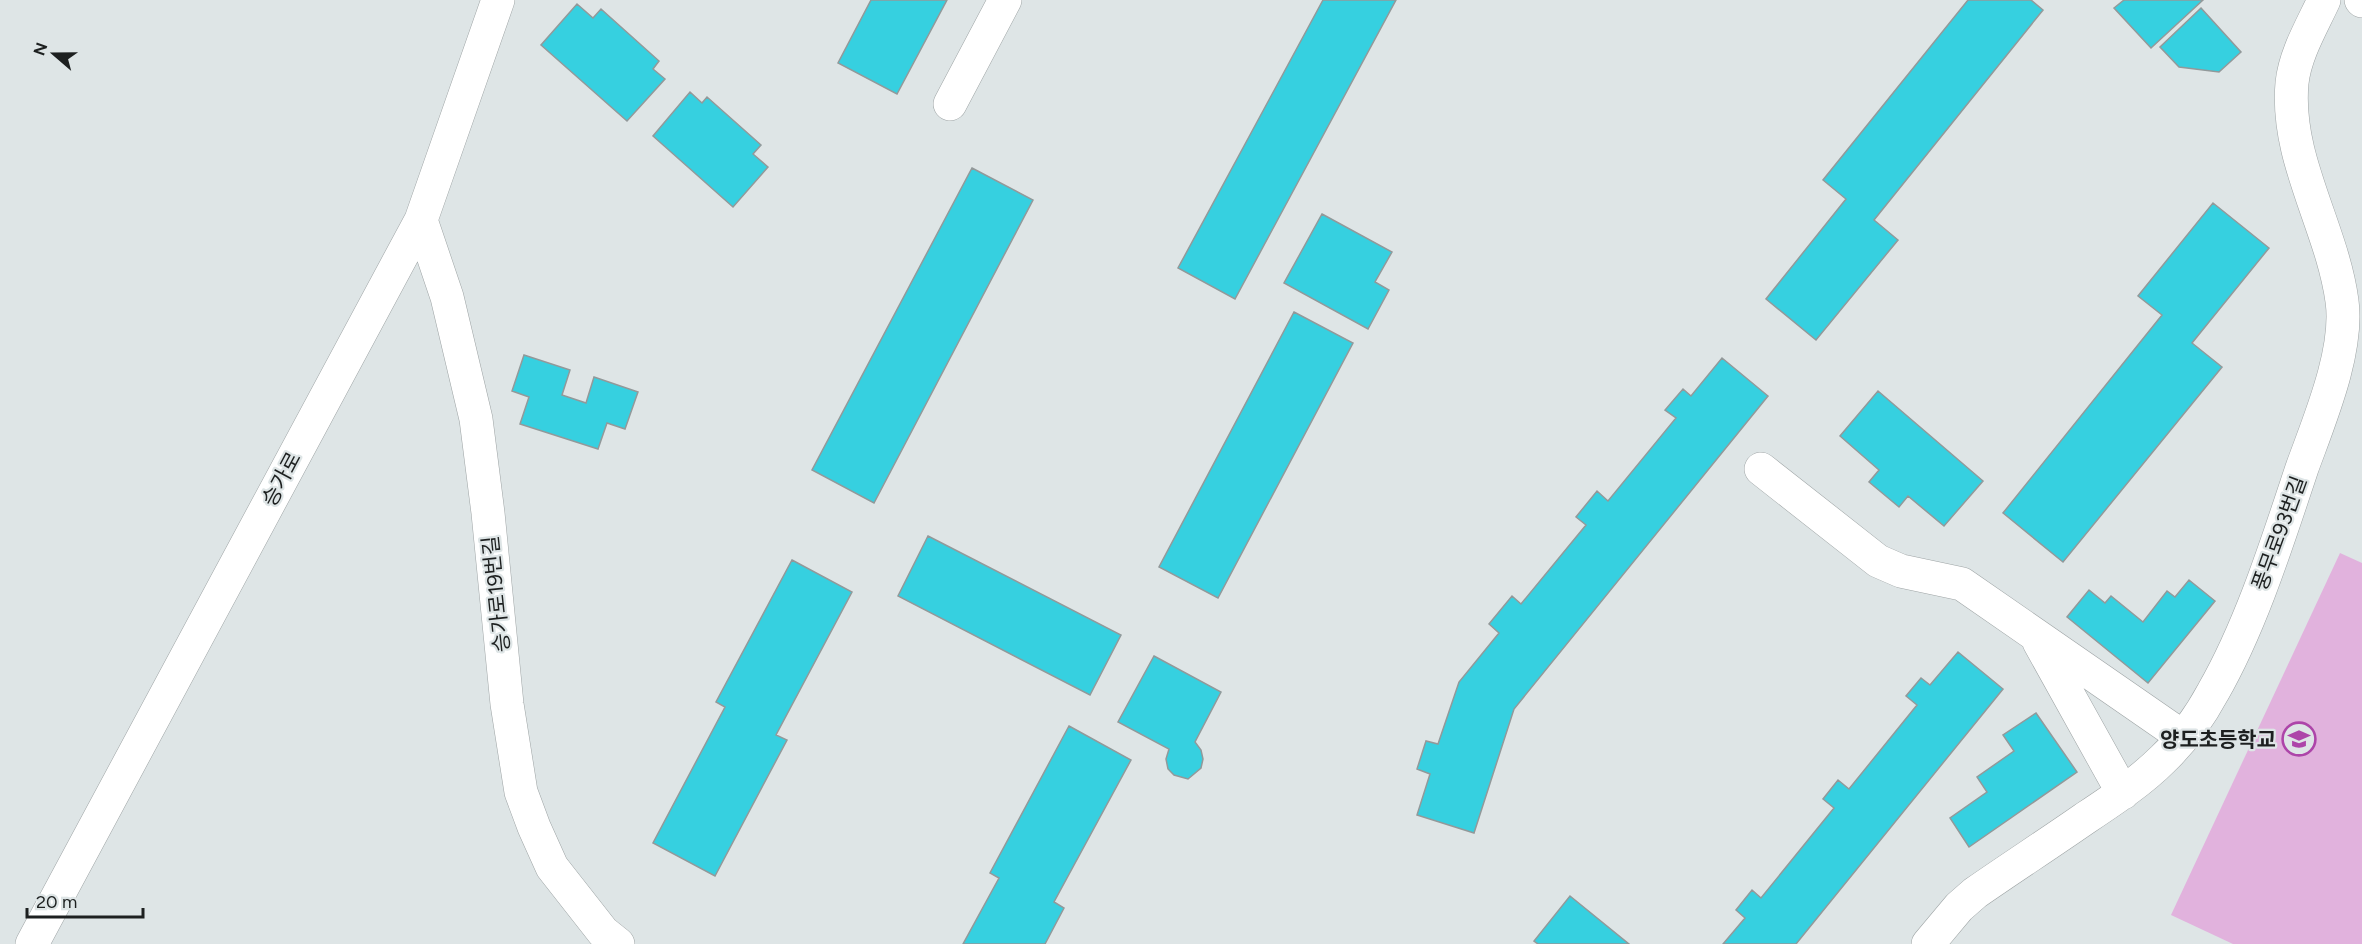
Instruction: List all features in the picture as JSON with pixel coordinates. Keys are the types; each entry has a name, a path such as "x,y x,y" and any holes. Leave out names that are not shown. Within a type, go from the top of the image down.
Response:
{"street":[{"name":"승가로","path":"32,944 421,220 498,0"},
{"path":"950,105 1005,0"},
{"name":"풍무로93번길","path":"1928,944 1959,907 1976,893 2123,793 2164,759 2183,737 2214,692 2258,593 2332,381 2341,336 2343,305 2337,272 2306,179 2292,114 2292,81 2301,50 2324,0"},
{"name":"승가로19번길","path":"421,220 447,297 476,419 507,704 521,792 552,867 603,932 618,944"},
{"path":"1761,469 1878,561 1901,571 1962,584 2183,737"},
{"path":"2035,635 2123,793"}],"shaded area":[{"name":"양도초등학교","path":"2340,553 2362,563 2362,944 2233,944 2171,915"}],"building":[{"path":"871,0 947,0 897,94 838,63"},
{"path":"1323,0 1396,0 1235,299 1178,268"},
{"path":"1968,0 2031,0 2043,10 1874,220 1898,240 1816,340 1766,299 1846,199 1823,180"},
{"path":"2124,0 2203,0 2151,48 2114,8"},
{"path":"577,4 593,18 601,9 659,61 653,69 665,79 627,121 541,45"},
{"path":"2201,8 2241,52 2219,72 2179,67 2160,47"},
{"path":"690,92 702,103 707,97 761,145 753,154 768,167 733,207 653,136"},
{"path":"972,168 1033,200 874,503 812,470"},
{"path":"2213,203 2269,248 2192,343 2222,367 2063,562 2003,513 2162,315 2138,296"},
{"path":"1322,214 1392,252 1375,282 1389,290 1368,329 1284,283"},
{"path":"1294,312 1353,343 1218,598 1159,567"},
{"path":"524,355 570,370 562,395 586,403 594,377 638,392 625,429 607,423 598,449 520,424 529,397 512,391"},
{"path":"1722,358 1768,396 1514,709 1474,833 1417,815 1430,774 1417,769 1426,741 1438,744 1459,682 1499,633 1489,624 1512,596 1521,604 1586,525 1576,517 1597,491 1608,501 1676,418 1665,410 1683,389 1691,396"},
{"path":"1878,391 1983,481 1944,526 1908,496 1899,507 1869,482 1879,470 1840,436"},
{"path":"928,536 1121,635 1090,695 898,596"},
{"path":"792,560 852,592 776,735 787,740 715,876 653,843 725,707 716,702"},
{"path":"2189,580 2215,601 2148,683 2067,617 2089,590 2105,603 2111,596 2143,622 2167,591 2175,597"},
{"path":"1958,652 2003,689 1796,944 1723,944 1745,918 1736,910 1752,890 1761,898 1834,808 1823,799 1838,780 1849,789 1917,705 1906,696 1921,678 1930,685"},
{"path":"1154,656 1221,692 1195,742 1201,750 1203,759 1201,768 1188,779 1174,775 1168,769 1166,759 1169,749 1118,722"},
{"path":"2036,713 2077,772 1969,847 1950,818 1987,792 1977,777 2014,751 2003,735"},
{"path":"1069,726 1131,760 1054,902 1064,908 1045,944 963,944 999,878 990,873"},
{"path":"1570,896 1629,944 1538,944 1534,941"}],"place":[{"name":"양도초등학교","path":"2299,739"}]}
